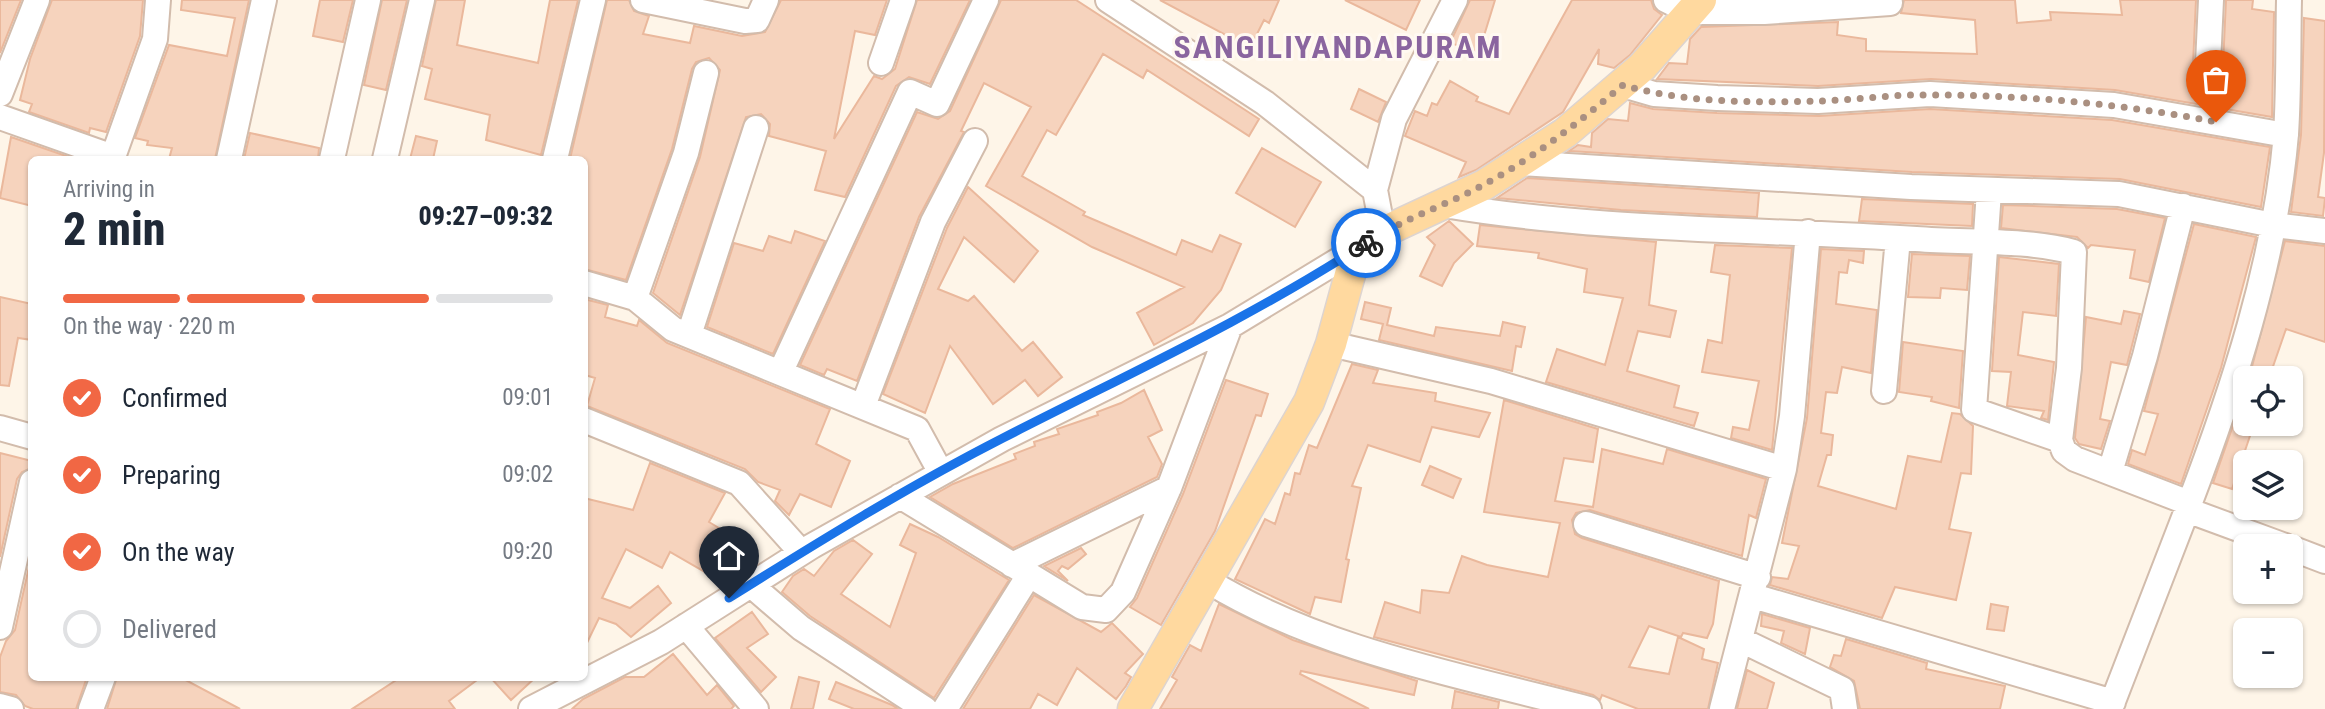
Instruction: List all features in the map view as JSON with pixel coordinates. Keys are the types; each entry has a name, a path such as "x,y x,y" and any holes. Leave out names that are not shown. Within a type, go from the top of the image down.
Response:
{"main road":[{"path":"1133,709 1309,402 1331,344 1357,249 1383,232 1444,205 1521,163 1565,133 1623,85 1686,4"}],"street":[{"path":"0,94 37,0"},
{"path":"115,156 155,39 158,0"},
{"path":"230,156 264,0"},
{"path":"333,156 368,0"},
{"path":"385,156 422,0"},
{"path":"556,156 593,0"},
{"path":"643,0 694,5 745,21 757,19 766,0"},
{"path":"881,63 904,0"},
{"path":"781,371 910,92 937,104 986,0"},
{"path":"1108,0 1134,8 1265,103 1375,190"},
{"path":"1383,232 1375,190 1394,119 1455,0"},
{"path":"2208,64 2211,0"},
{"path":"1586,524 2061,699 2112,706 2230,389 2256,301 2273,225 2286,135 2289,0"},
{"path":"1686,4 1764,12 1889,3"},
{"path":"635,298 686,153 705,73"},
{"path":"1623,85 1654,94 1729,99 1818,101 1930,94 2114,105 2286,135"},
{"path":"0,117 108,156"},
{"path":"690,335 756,128"},
{"path":"863,406 933,222 975,141"},
{"path":"1521,163 1989,191 2119,194 2273,225 2325,231"},
{"path":"1989,191 1974,410 2060,440"},
{"path":"1444,205 1510,216 1600,223 1986,242 2058,248 2074,252 2069,368 2060,440 2064,451 2075,459 2255,534"},
{"path":"2110,472 2145,356 2183,206"},
{"path":"1722,709 1756,587 1784,469 1792,416 1808,232"},
{"path":"1884,391 1898,238"},
{"path":"588,680 686,626 802,552 900,496 1002,439 1230,326 1357,249"},
{"path":"588,284 635,298 673,329 917,429 941,473"},
{"path":"900,496 1083,607 1105,610 1123,592 1169,488 1230,326"},
{"path":"1331,344 1491,381 1784,469"},
{"path":"588,421 739,483 802,552"},
{"path":"0,428 28,436"},
{"path":"945,709 1021,570 1169,488"},
{"path":"0,627 28,500"},
{"path":"2303,553 2325,561"},
{"path":"1208,581 1254,609 1341,643 1589,709"},
{"path":"751,585 802,628 925,709"},
{"path":"686,626 757,709"},
{"path":"1741,640 1842,689 1845,709"},
{"path":"91,709 102,681"},
{"path":"542,706 587,681"},
{"path":"0,706 11,709"}],"building":[{"path":"0,0 21,0 0,53"},
{"path":"52,0 143,0 140,36 106,132 90,128 89,133 29,112 32,104 20,100 30,59"},
{"path":"182,0 249,0 216,156 170,156 172,148 147,145 148,141 135,138 169,45 227,56 235,18 181,10"},
{"path":"320,0 353,0 343,42 313,36"},
{"path":"382,0 407,0 386,90 364,85"},
{"path":"436,0 465,0 457,45 538,63 550,0 578,0 541,155 486,140 490,115 425,99 432,69 422,66"},
{"path":"607,0 629,0 634,11 649,16 643,34 690,43 694,26 742,36 765,32 781,0 887,0 875,35 855,31 834,139 874,76 882,79 895,69 917,0 970,0 930,84 909,77 896,86 845,197 815,190 826,151 769,136 770,124 761,114 746,117 680,315 653,293 700,157 720,70 709,58 696,62 692,69 672,149 626,280 588,270 588,156 571,156"},
{"path":"1001,0 1076,0 1259,119 1249,136 1147,70 1143,78 1103,54 1056,135 1047,130 1022,176 1085,212 1083,215 1176,255 1182,240 1212,252 1220,235 1241,244 1221,290 1193,323 1154,345 1137,313 1184,287 1092,247 986,186 1031,107 984,83 961,131 964,132 919,217 857,381 827,369 824,375 800,365 917,112 938,119 950,111"},
{"path":"1160,0 1279,0 1269,23 1264,20 1250,48"},
{"path":"1345,0 1420,0 1406,30"},
{"path":"1470,0 1495,0 1479,52 1450,43"},
{"path":"1572,0 1651,0 1654,9 1662,15 1630,55 1614,68 1598,64 1599,49 1563,112 1476,170 1459,177 1466,162 1405,136 1415,111 1427,116 1432,103 1437,105 1450,81 1478,97 1476,101 1509,114"},
{"path":"1904,0 2015,0 2017,23 2051,20 2050,12 2122,15 2120,0 2196,0 2193,64 2199,76 2208,79 2220,73 2223,65 2226,0 2253,0 2252,9 2274,12 2272,117 2115,90 1931,79 1818,86 1657,79 1669,63 1687,64 1690,39 1701,27 1838,22 1837,35 1866,39 1866,51 1977,54 1975,20 1901,13"},
{"path":"2304,18 2325,21 2324,153 2318,197 2325,198 2323,216 2291,212 2301,135"},
{"path":"1359,89 1386,102 1378,122 1351,109"},
{"path":"1630,103 1653,109 1717,113 1819,116 1930,109 2112,120 2270,147 2261,207 2120,179 1912,172 1569,151 1578,145 1591,147 1592,133 1608,119 1628,121"},
{"path":"250,133 319,148 318,156 245,156"},
{"path":"416,136 437,141 434,156 411,156"},
{"path":"11,137 66,156 28,156 28,205 0,198"},
{"path":"1262,148 1321,182 1295,227 1236,193"},
{"path":"1527,178 1759,193 1757,217 1621,210 1497,198"},
{"path":"968,187 1038,251 1014,282 964,237 938,289 968,301 974,296 1022,351 1033,342 1062,377 1038,396 1025,380 993,404 950,346 925,413 883,394 947,228"},
{"path":"1862,199 1973,204 1972,226 1859,221"},
{"path":"2003,205 2117,209 2165,218 2149,282 2130,278 2135,250 2091,245 2088,248 2077,237 2001,228"},
{"path":"1449,221 1473,244 1454,263 1442,286 1420,276 1435,245 1427,237"},
{"path":"2194,224 2256,237 2221,368 2181,484 2128,464 2132,450 2145,455 2158,414 2144,411"},
{"path":"1480,225 1656,242 1649,305 1676,311 1670,337 1638,331 1627,371 1679,386 1674,407 1698,413 1694,426 1546,382 1557,349 1605,365 1623,298 1584,292 1587,269 1538,258 1539,253 1477,246"},
{"path":"795,231 825,241 773,354 707,327 734,243 763,251 769,236 791,243"},
{"path":"2285,241 2325,246 2325,342 2286,329 2273,366 2252,366"},
{"path":"1715,245 1792,248 1772,450 1731,438 1733,427 1749,430 1759,381 1702,372 1708,340 1722,343 1730,275 1711,272"},
{"path":"1821,249 1864,251 1863,263 1849,260 1847,273 1839,272 1836,304 1877,310 1871,373 1842,367 1837,393 1826,392 1821,433 1833,435 1831,455 1827,455 1818,486 1896,509 1908,456 1941,462 1952,413 1960,414 1973,426 1971,474 1961,473 1949,529 1971,533 1956,600 1895,587 1882,618 1770,585 1772,577 1788,579 1799,546 1782,543 1807,418"},
{"path":"1912,254 1970,256 1967,290 1941,288 1940,298 1908,297"},
{"path":"1999,257 2059,264 2056,316 2023,312 2018,355 2054,362 2048,420 2041,418 2044,411 2007,406 2011,372 1992,371"},
{"path":"0,297 28,303 28,339 18,338 9,386 0,385"},
{"path":"588,300 608,305 605,317 637,326 639,320 667,343 830,409 816,444 850,461 831,507 800,494 789,515 775,501 780,490 758,482 745,469 588,406 595,378 588,376"},
{"path":"1365,302 1391,308 1387,325 1434,336 1436,327 1500,336 1503,322 1525,327 1521,347 1516,346 1512,371 1379,340 1383,324 1361,319"},
{"path":"2124,311 2140,314 2127,365 2111,362 2100,419 2110,421 2101,449 2079,444 2075,438 2086,317 2121,324"},
{"path":"1903,342 1963,351 1959,408 1931,401 1932,397 1899,392"},
{"path":"1352,364 1378,370 1373,383 1436,393 1435,401 1490,413 1479,437 1432,427 1420,462 1368,445 1352,486 1361,488 1346,559 1349,560 1341,602 1315,597 1310,614 1235,579 1265,519 1275,524 1285,493 1290,495 1295,473 1300,474 1309,445 1317,448"},
{"path":"1226,380 1268,394 1261,416 1256,415 1215,531 1161,625 1130,607 1137,598 1183,494"},
{"path":"1144,390 1162,430 1148,437 1162,464 1157,477 1013,548 930,497 953,484 1016,459 1014,454 1035,446 1034,442 1059,434 1057,429 1098,415 1097,412"},
{"path":"1504,400 1598,429 1593,462 1564,458 1555,501 1593,507 1602,449 1663,464 1667,449 1766,479 1756,518 1749,515 1742,556 1590,510 1576,513 1572,520 1575,534 1582,538 1719,581 1713,624 1707,638 1683,633 1681,637 1649,626 1629,667 1669,674 1678,637 1704,649 1702,659 1718,663 1708,709 1638,709 1602,695 1600,700 1593,695 1374,637 1385,602 1420,613 1422,590 1449,593 1462,556 1487,565 1548,577 1560,523 1484,512"},
{"path":"2233,426 2233,436 2250,436 2245,450 2233,450 2232,489 2213,483"},
{"path":"0,453 28,460 28,470 17,479 0,557"},
{"path":"650,463 725,493 709,522 724,531 712,554 719,563 712,576 670,552 662,568 626,549 602,598 630,608 658,586 671,603 631,637 616,624 599,618 588,641 588,499 633,510"},
{"path":"1430,466 1461,479 1453,498 1422,485"},
{"path":"910,524 938,537 1009,580 934,698 810,616 782,592 793,576 804,569 814,576 834,551 853,540 872,554 841,594 890,627 916,553 900,545"},
{"path":"1081,548 1086,554 1068,569 1062,566 1058,571 1068,581 1044,566"},
{"path":"28,571 28,681 86,681 76,709 33,709 25,706 16,695 0,692 0,657 6,641 15,630"},
{"path":"1034,595 1101,632 1112,623 1143,654 1125,673 1131,677 1126,686 1116,699 1077,668 1057,705 1038,694 1030,709 963,709"},
{"path":"1219,604 1293,640 1417,681 1414,695 1301,671 1300,674 1369,709 1160,709 1177,680 1172,677 1190,645 1201,651"},
{"path":"1991,604 2008,607 2004,631 1987,629"},
{"path":"752,612 768,634 747,648 776,677 761,692 715,638"},
{"path":"1762,614 1810,628 1805,654 1781,643 1784,631 1761,626"},
{"path":"1846,639 1927,663 1926,669 2005,686 2000,709 1860,709 1854,681 1830,667 1834,655 1841,656"},
{"path":"673,654 707,695 717,685 734,706 731,709 572,709 583,699 625,677 644,677"},
{"path":"1747,670 1774,683 1767,709 1737,709"},
{"path":"799,677 819,682 813,709 791,709"},
{"path":"116,681 188,681 240,709 107,709"},
{"path":"395,681 476,681 449,701 455,709 352,709"},
{"path":"494,681 532,681 511,700"},
{"path":"836,682 898,709 854,709 829,699"},
{"path":"1455,691 1499,702 1498,709 1452,709"}],"way so far":[{"path":"1366,243 1383,232 1484,185 1521,163 1565,133 1623,85 1654,94 1737,99 1818,101 1930,94 2114,105 2216,122"}],"district":[{"name":"SANGILIYANDAPURAM","path":"1338,47"}],"route":[{"path":"729,598 812,546 1002,439 1230,326 1366,243"}]}
